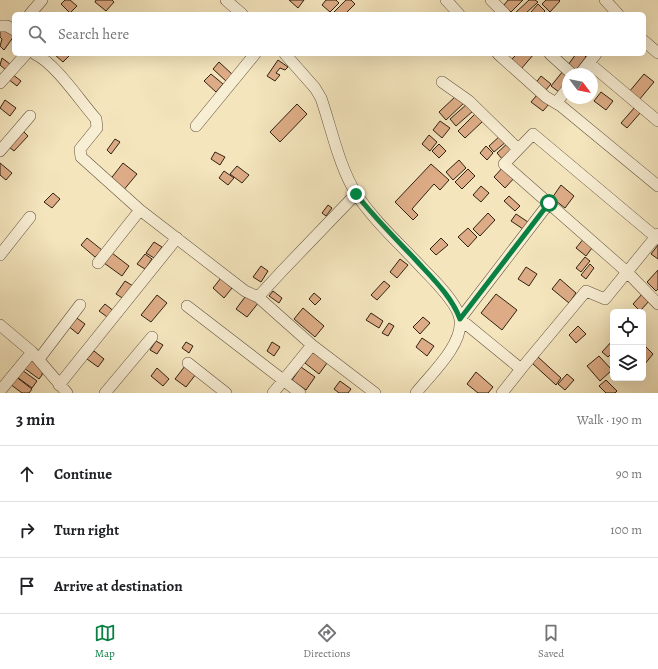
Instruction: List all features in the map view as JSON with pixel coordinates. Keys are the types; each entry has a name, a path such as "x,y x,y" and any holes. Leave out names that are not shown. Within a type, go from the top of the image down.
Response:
{"street":[{"path":"32,12 42,0"},
{"path":"226,0 240,12"},
{"path":"446,0 457,12"},
{"path":"491,0 503,12"},
{"path":"605,0 616,12"},
{"path":"0,26 7,26 12,29"},
{"path":"646,43 658,53"},
{"path":"0,83 24,56"},
{"path":"38,56 47,62 96,119 97,128 80,148 81,157 140,210 246,291 258,298 312,345 375,393"},
{"path":"196,126 253,56"},
{"path":"287,56 322,98 346,172 356,194 436,282 456,309 460,319 460,332 455,344 416,393"},
{"path":"500,56 546,97 556,103 658,186"},
{"path":"552,56 565,68"},
{"path":"585,68 594,56"},
{"path":"589,63 658,121"},
{"path":"442,82 469,101 518,149"},
{"path":"556,103 562,96"},
{"path":"0,151 30,116"},
{"path":"502,393 520,369 586,291 605,299 627,272 657,236 533,134 504,164 627,272 658,304"},
{"path":"258,298 356,194"},
{"path":"460,319 549,203"},
{"path":"98,263 140,210"},
{"path":"0,255 30,217"},
{"path":"0,325 35,355 63,389 177,238"},
{"path":"0,391 80,305"},
{"path":"186,306 300,393"},
{"path":"460,319 520,369"},
{"path":"105,393 152,337"},
{"path":"273,393 312,345"},
{"path":"188,363 226,393"}],"building":[{"path":"65,0 70,0 77,6 69,12 61,4"},
{"path":"96,0 112,0 114,2 106,11 95,2"},
{"path":"289,0 304,0 298,8"},
{"path":"326,0 336,0 339,3 330,12 322,5"},
{"path":"346,0 351,0 355,4 347,12 334,12"},
{"path":"508,0 523,0 511,12 504,5"},
{"path":"529,0 535,0 538,2 527,12 516,12"},
{"path":"546,0 560,1 550,12 542,4"},
{"path":"538,4 545,11 544,12 531,12"},
{"path":"3,27 12,34 12,39 4,50 0,46 2,39 0,37 0,31"},
{"path":"56,56 69,56 63,62"},
{"path":"515,56 532,56 521,69 511,60"},
{"path":"575,56 586,57 577,68 572,68 568,65"},
{"path":"2,58 10,64 6,70 0,65"},
{"path":"278,60 288,67 285,70 280,68 276,73 280,75 275,81 267,76"},
{"path":"219,62 233,75 227,82 213,69"},
{"path":"562,72 562,88 559,92 551,86"},
{"path":"12,74 21,81 17,86 8,79"},
{"path":"211,74 223,84 216,92 204,81"},
{"path":"644,74 654,82 639,100 629,92"},
{"path":"541,76 551,84 545,91 535,84"},
{"path":"601,92 613,101 606,110 598,104 598,96"},
{"path":"457,95 464,103 446,120 439,112"},
{"path":"537,95 549,104 543,111 531,102"},
{"path":"5,100 16,108 10,116 0,108"},
{"path":"297,104 307,114 280,142 270,132"},
{"path":"467,104 473,111 456,126 450,119"},
{"path":"635,107 641,112 627,128 621,123"},
{"path":"476,113 483,121 465,138 458,131"},
{"path":"440,121 450,128 442,138 433,130"},
{"path":"23,131 28,136 14,151 9,147"},
{"path":"429,135 437,142 430,151 422,144"},
{"path":"501,135 507,141 494,152 489,146"},
{"path":"115,139 120,142 111,154 107,150"},
{"path":"510,141 516,148 503,160 497,153"},
{"path":"439,144 446,151 439,158 432,151"},
{"path":"486,146 493,153 487,160 480,153"},
{"path":"215,152 225,157 220,165 211,159"},
{"path":"459,160 466,168 453,180 446,172"},
{"path":"0,163 12,173 6,180 0,175"},
{"path":"123,163 137,174 122,192 109,181"},
{"path":"431,164 449,180 440,190 434,184 412,209 418,215 413,220 395,202"},
{"path":"237,166 249,175 242,183 230,174"},
{"path":"504,166 516,176 505,188 494,177"},
{"path":"468,169 475,176 462,189 455,182"},
{"path":"224,171 234,178 228,185 219,178"},
{"path":"561,185 574,196 565,208 552,198"},
{"path":"481,186 489,193 481,202 473,195"},
{"path":"53,193 60,199 52,208 44,202"},
{"path":"509,196 520,206 515,211 504,201"},
{"path":"328,205 332,208 326,216 322,213"},
{"path":"488,213 495,220 480,236 473,229"},
{"path":"516,214 531,224 526,231 511,221"},
{"path":"468,228 477,237 468,247 458,237"},
{"path":"585,237 595,244 586,256 576,248"},
{"path":"87,238 102,250 95,257 81,245"},
{"path":"441,238 448,245 436,255 430,249"},
{"path":"154,242 162,247 154,258 146,253"},
{"path":"658,245 658,259 651,254"},
{"path":"112,253 129,266 122,276 104,263"},
{"path":"145,254 152,259 145,269 137,264"},
{"path":"585,257 590,261 581,272 576,268"},
{"path":"400,259 408,265 397,278 390,272"},
{"path":"590,264 594,268 586,279 581,275"},
{"path":"261,266 268,271 261,282 253,277"},
{"path":"526,267 537,274 529,286 518,279"},
{"path":"658,270 658,289 656,291 647,282"},
{"path":"221,278 232,288 224,298 213,288"},
{"path":"560,279 576,293 569,303 552,289"},
{"path":"125,281 133,286 124,299 116,294"},
{"path":"384,281 390,286 377,300 371,295"},
{"path":"273,291 282,298 279,303 269,296"},
{"path":"644,292 651,299 642,309 638,309 633,304"},
{"path":"248,293 259,302 247,317 236,309"},
{"path":"314,293 321,299 315,305 309,299"},
{"path":"496,294 517,310 502,330 481,313"},
{"path":"157,295 167,303 151,322 141,315"},
{"path":"105,304 115,312 110,319 99,311"},
{"path":"303,308 324,326 315,337 294,319"},
{"path":"371,313 383,321 379,328 366,320"},
{"path":"74,316 85,324 78,334 67,325"},
{"path":"423,317 430,323 420,334 413,327"},
{"path":"389,323 394,326 388,336 382,333"},
{"path":"578,326 586,334 576,343 569,335"},
{"path":"422,338 434,346 427,356 416,347"},
{"path":"156,341 163,345 157,354 150,350"},
{"path":"186,342 193,346 189,353 182,348"},
{"path":"272,342 280,347 274,356 267,351"},
{"path":"610,343 610,355 608,357 602,352"},
{"path":"646,347 653,354 646,363"},
{"path":"316,348 330,359 319,374 305,363"},
{"path":"94,351 104,359 98,367 87,359"},
{"path":"599,356 610,368 610,372 600,381 587,366"},
{"path":"32,357 43,366 42,375 39,379 24,368"},
{"path":"538,357 561,378 556,385 532,363"},
{"path":"185,366 196,374 186,387 175,379"},
{"path":"301,367 315,377 306,390 292,380"},
{"path":"157,368 169,379 163,386 151,376"},
{"path":"22,370 37,381 32,388 17,377"},
{"path":"476,372 493,387 488,393 478,393 467,384"},
{"path":"567,374 574,380 565,390 558,384"},
{"path":"15,376 32,389 29,393 22,393 10,384"},
{"path":"606,380 617,391 615,393 606,393 599,386"},
{"path":"340,381 351,389 348,393 339,393 334,389"}],"route":[{"path":"356,194 369,211 436,282 456,309 460,319 549,203"}]}
